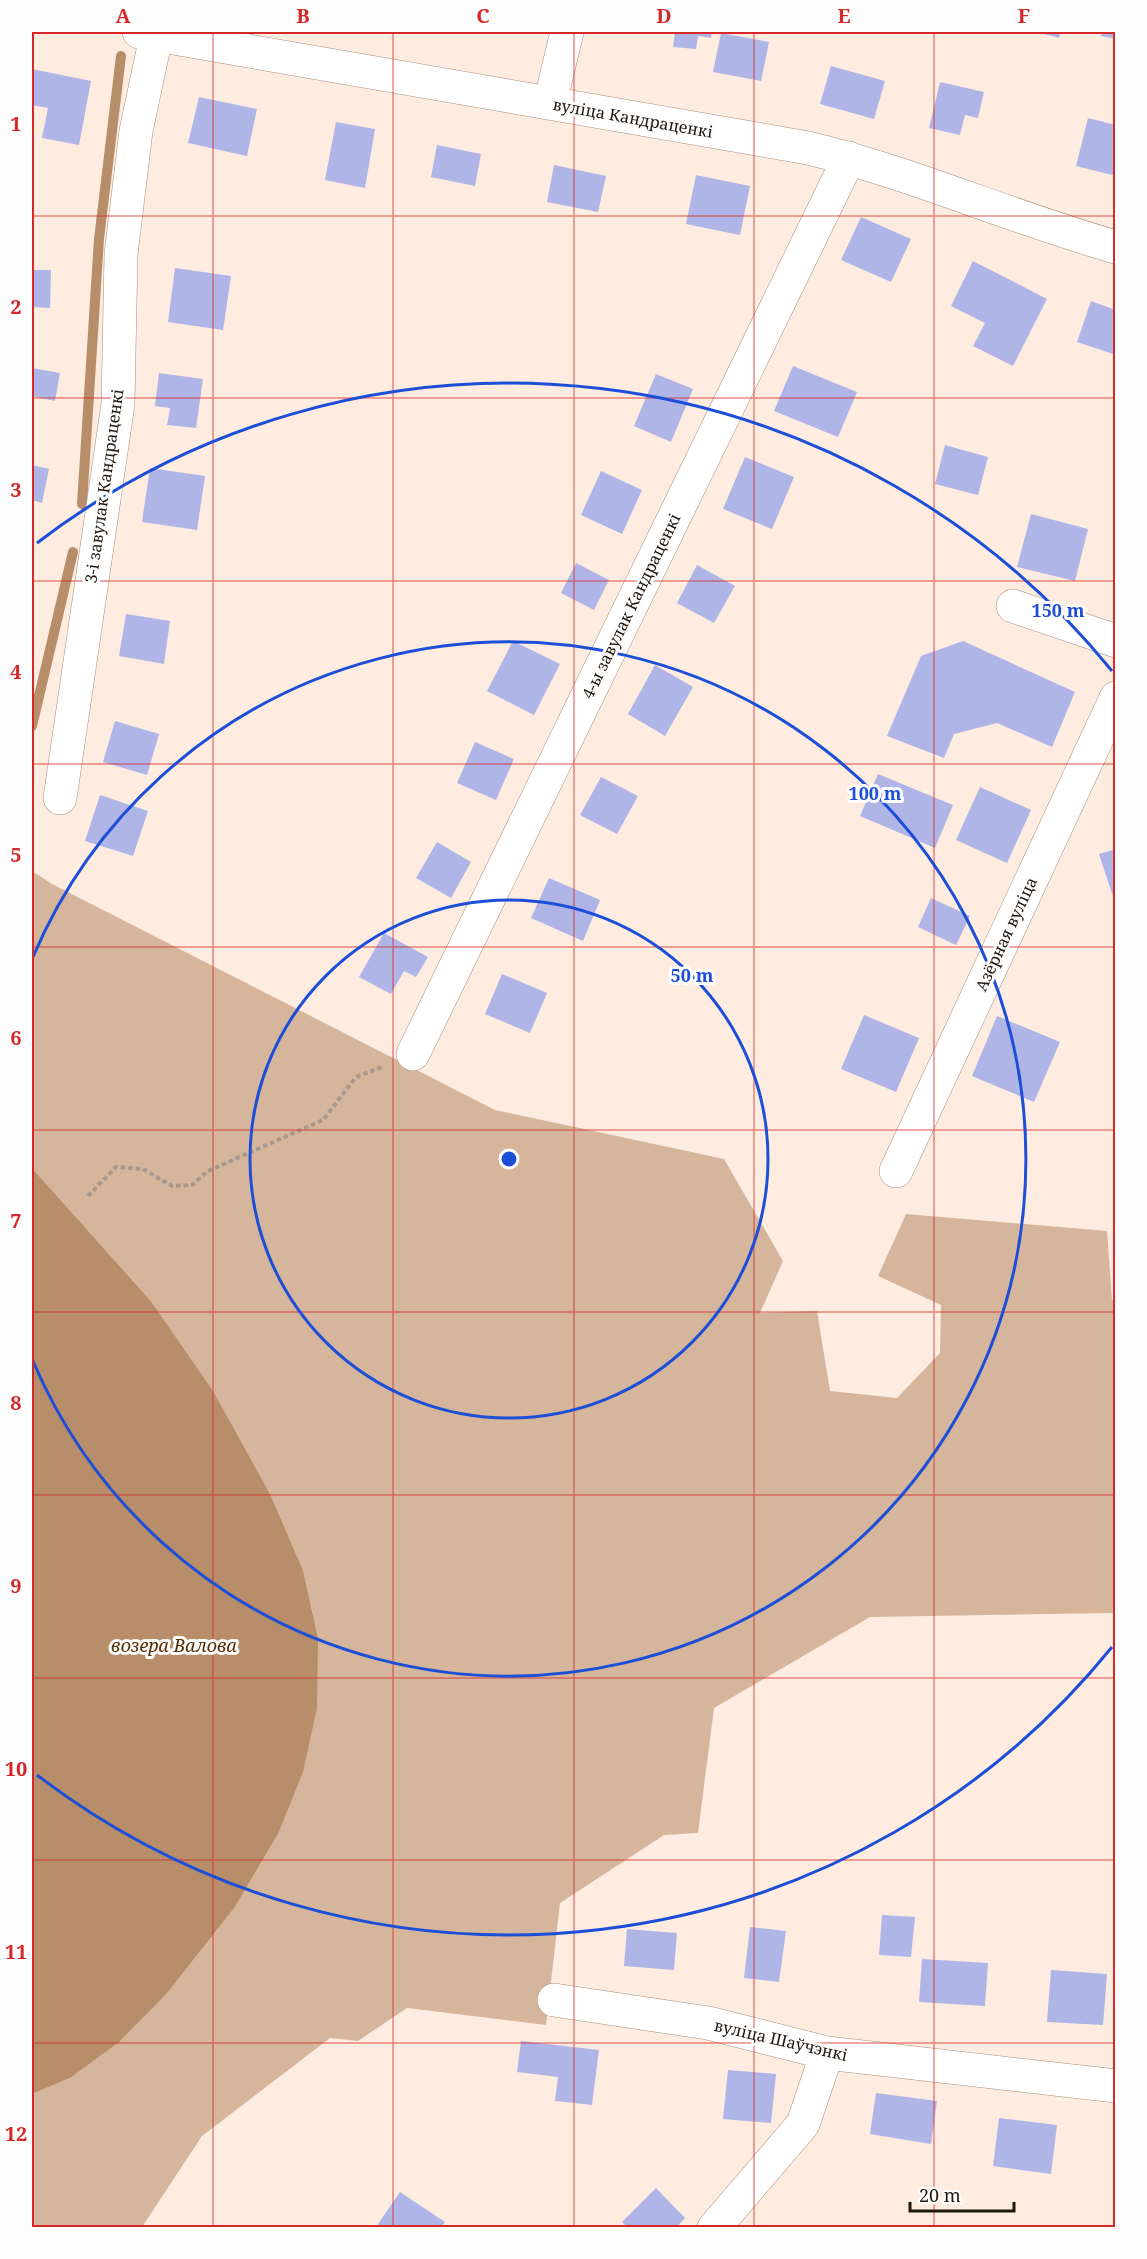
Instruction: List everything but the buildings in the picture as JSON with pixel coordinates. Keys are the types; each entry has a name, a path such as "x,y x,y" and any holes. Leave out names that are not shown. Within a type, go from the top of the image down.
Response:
{"street":[{"path":"550,104 567,32"},
{"name":"вуліца Кандраценкі","path":"151,33 808,148 849,158 1057,230 1116,247"},
{"name":"3-і завулак Кандраценкі","path":"60,798 118,404 121,254 151,33"},
{"name":"4-ы завулак Кандраценкі","path":"413,1054 849,158"},
{"path":"1013,606 1116,641"},
{"name":"Азёрная вуліца","path":"896,1171 1116,698"},
{"name":"вуліца Шаўчэнкі","path":"554,2000 708,2023 827,2053 1116,2086"},
{"path":"714,2228 803,2124 827,2053"}],"path":[{"path":"88,1196 116,1167 143,1170 172,1186 192,1185 208,1171 323,1120 356,1077 413,1054"}],"shaded area":[{"path":"32,871 52,884 495,1110 724,1159 783,1261 760,1313 817,1311 830,1391 897,1398 940,1353 941,1305 878,1276 906,1214 1107,1231 1112,1300 1115,1300 1115,1613 870,1617 714,1708 698,1833 664,1835 560,1903 546,2025 407,2008 358,2041 330,2038 202,2136 142,2227 32,2227 32,2094 70,2078 168,1992 235,1907 278,1834 318,1638 303,1570 271,1496 150,1300 32,1168"}],"water":[{"name":"возера Валова","path":"32,1168 150,1300 213,1391 271,1496 303,1570 318,1638 317,1708 303,1772 278,1834 235,1907 168,1992 119,2042 70,2078 32,2094"}],"waterway":[{"path":"82,504 99,239 121,56"},
{"path":"32,726 73,552"}]}
